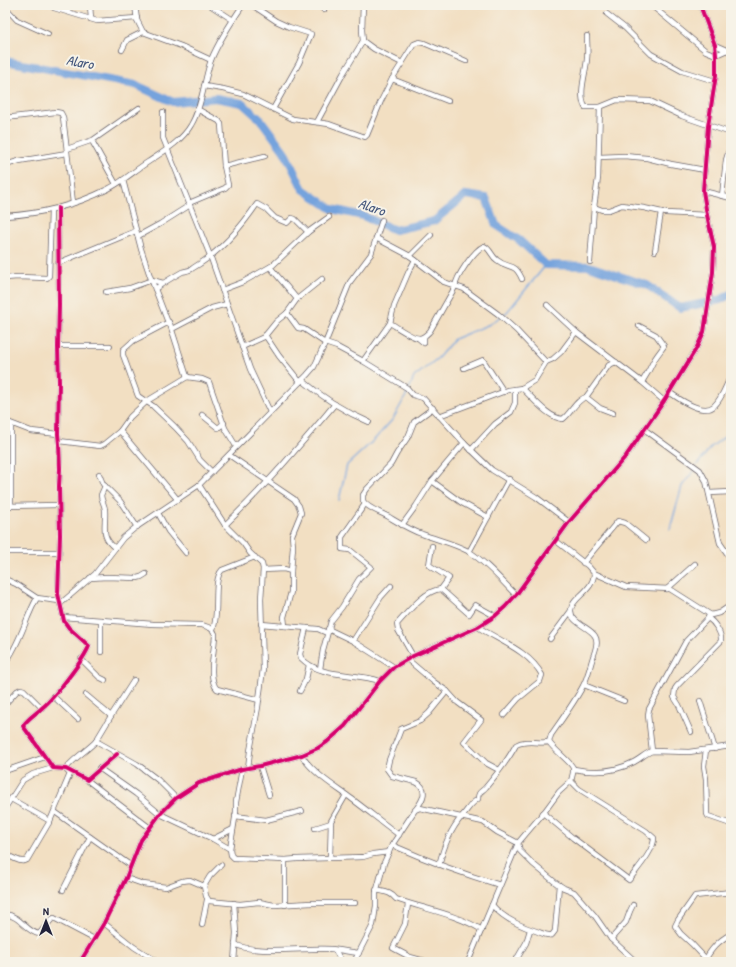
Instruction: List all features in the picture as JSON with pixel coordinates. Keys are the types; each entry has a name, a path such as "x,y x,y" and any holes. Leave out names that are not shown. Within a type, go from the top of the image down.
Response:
{"street":[{"path":"51,5 54,8 97,21 137,18"},
{"path":"90,5 91,19"},
{"path":"135,5 137,18 143,32 181,46 211,60"},
{"path":"210,5 233,20"},
{"path":"5,216 51,210 102,192 123,180 167,149 191,126 211,60 243,5"},
{"path":"252,5 282,24 311,34 298,64 273,109"},
{"path":"319,5 324,10"},
{"path":"316,122 363,41 363,5"},
{"path":"651,5 687,34 700,47 716,55 729,51"},
{"path":"80,962 104,924 126,878 141,840 160,814 176,798 198,783 242,769 260,766 301,755 327,742 345,726 380,681 394,667 413,656 478,627 495,616 516,595 569,522 626,456 664,401 702,338 713,272 714,247 703,191 708,126 715,81 716,55 715,45 700,5"},
{"path":"5,6 16,20 48,34"},
{"path":"607,14 651,54 682,71 715,81"},
{"path":"122,50 128,40 143,32"},
{"path":"587,36 587,57 583,88 583,103 585,107 600,107 617,100 650,101 708,126 731,133"},
{"path":"363,41 374,49 402,63"},
{"path":"204,86 243,94 293,119 329,124 366,136 392,79 414,44 419,42 466,61"},
{"path":"715,45 729,51"},
{"path":"392,79 448,101"},
{"path":"590,262 594,207 598,178 600,107"},
{"path":"5,165 67,151 92,141 139,108"},
{"path":"58,263 160,224 190,204 225,188 228,185 224,166 221,124 219,121 197,109"},
{"path":"5,118 59,112 63,117 73,203"},
{"path":"163,112 163,134 167,149 210,255 250,369 270,412"},
{"path":"92,141 116,184"},
{"path":"722,196 726,160 731,144"},
{"path":"224,166 265,156"},
{"path":"599,156 647,158 705,170"},
{"path":"123,180 141,250 172,329 187,377"},
{"path":"703,191 731,198"},
{"path":"156,289 182,272 194,268 231,238 245,222 257,204 266,209 275,218 287,223 292,218 295,219 308,232"},
{"path":"594,207 602,210 609,210 622,205 661,212 707,215"},
{"path":"53,768 23,726 35,712 42,708 53,696 82,659 89,646 69,628 63,617 59,602 60,469 58,434 58,208"},
{"path":"5,278 47,278 49,276 51,210"},
{"path":"655,251 661,212"},
{"path":"222,290 243,282 270,267 280,260 308,232 329,217"},
{"path":"5,579 16,584 37,598 59,602 90,578 123,538 199,485 314,367 350,282 369,258 382,220"},
{"path":"363,361 390,322 394,306 413,258 431,236"},
{"path":"376,238 413,258 444,282 464,289 498,314 516,330 546,362"},
{"path":"390,322 418,338 424,337 430,331 455,287 456,279 477,252 484,246 488,248 496,260 515,268 519,272 522,279"},
{"path":"270,267 297,299"},
{"path":"242,347 265,335 277,321 287,313 297,299 322,279"},
{"path":"106,292 130,288 152,280 163,283"},
{"path":"172,329 212,308 227,304"},
{"path":"547,305 576,332 642,382 664,401"},
{"path":"287,313 298,328 304,329 325,343 337,347 363,361 407,388 413,395 423,398 464,443 492,470 536,496 569,522"},
{"path":"169,322 133,341 122,352 137,394 175,427 188,441 194,452 212,472"},
{"path":"639,326 656,335 664,346 653,361 642,382"},
{"path":"439,416 504,392 522,388 535,380 546,362 553,359 561,352 576,332"},
{"path":"265,335 279,356 301,381 335,404 369,422"},
{"path":"58,346 110,346"},
{"path":"464,368 483,360 504,392"},
{"path":"522,388 549,414 556,418 563,419 568,416 582,398 586,397 610,365 616,362"},
{"path":"669,392 682,401 706,410 713,407 717,402 731,376"},
{"path":"59,442 100,446 104,444 147,402 187,377 202,379 209,382 229,436 236,446"},
{"path":"471,450 495,424 511,412 515,403 515,390"},
{"path":"586,397 600,408 613,413"},
{"path":"225,525 248,504 335,404"},
{"path":"433,408 414,422 408,437 396,453 391,464 366,489 363,498 365,504 421,534 452,543 469,552 482,561 516,595"},
{"path":"202,415 218,428 224,423"},
{"path":"5,421 31,431 58,434"},
{"path":"11,424 11,506"},
{"path":"644,429 700,470 706,481 720,543 731,559"},
{"path":"120,430 178,500"},
{"path":"402,525 432,481 464,443"},
{"path":"229,455 294,499 299,506 301,513 292,535 292,587 284,617 286,626"},
{"path":"99,474 105,486 120,501 137,527"},
{"path":"469,552 509,479"},
{"path":"432,481 462,503 488,517"},
{"path":"199,485 225,525 262,564 261,599 263,670 248,768"},
{"path":"105,486 101,495 105,511 104,533 106,538 115,548"},
{"path":"709,493 731,492"},
{"path":"320,669 327,631 331,620 342,607 359,579 371,567 350,550 342,549 342,536 365,504"},
{"path":"5,506 59,505"},
{"path":"158,513 168,531 186,553"},
{"path":"583,563 618,521 625,523 646,540"},
{"path":"555,540 594,573 598,573 626,587 667,589 680,595 709,617 720,633 722,638 721,641 677,686 674,692 674,697 691,732"},
{"path":"413,656 398,630 397,624 429,592 441,589 449,578 429,565 432,546"},
{"path":"5,552 59,552"},
{"path":"255,557 222,570 218,576 215,625 213,629 215,634 212,674 214,687 217,689 259,700"},
{"path":"667,589 695,564"},
{"path":"263,570 284,569 291,571"},
{"path":"550,639 570,612 572,605 592,584 594,573"},
{"path":"90,578 137,578 146,574"},
{"path":"353,641 381,598 391,586"},
{"path":"441,589 469,614 475,605 495,616"},
{"path":"5,663 15,646 30,610 37,598"},
{"path":"652,751 648,715 649,709 686,641 709,617 719,613 731,605"},
{"path":"549,742 551,735 584,685 596,648 597,640 595,635 574,619 570,612"},
{"path":"63,617 202,625 213,629"},
{"path":"101,652 102,620"},
{"path":"262,624 327,631 353,641 394,667"},
{"path":"478,627 519,651 542,675 540,681 518,699 504,715"},
{"path":"306,628 300,654 301,658 309,665 340,675 380,681"},
{"path":"82,659 99,677 105,680"},
{"path":"407,659 457,702 481,720 464,742 486,763 499,770"},
{"path":"300,691 306,679 309,665"},
{"path":"66,770 68,765 90,748 96,741 134,680"},
{"path":"584,685 624,701"},
{"path":"5,704 17,691 21,689 24,690 42,708"},
{"path":"354,962 373,925 376,906 376,890 384,863 392,845 424,798 424,791 419,784 392,776 387,769 389,760 401,729 420,721 447,692"},
{"path":"86,695 111,716"},
{"path":"53,696 78,720"},
{"path":"700,701 715,749"},
{"path":"96,741 137,764 176,798"},
{"path":"439,865 444,845 460,818 473,802 478,799 480,791 485,788 518,744 522,742 549,742"},
{"path":"468,962 518,843 559,792 571,781 574,769 549,742"},
{"path":"574,769 596,772 614,770 627,766 643,757 648,752 652,751 689,752 731,746"},
{"path":"706,750 704,762 707,814 708,816 731,824"},
{"path":"87,780 99,768 117,754"},
{"path":"301,755 315,772 330,785 346,795 399,835"},
{"path":"5,771 45,757"},
{"path":"260,766 269,795"},
{"path":"5,808 23,780 33,774 53,768 66,770 87,780 150,828"},
{"path":"99,768 136,794 160,814 230,849"},
{"path":"242,769 230,849 231,855 234,858 285,860 330,857 363,857 389,852"},
{"path":"5,854 21,862 25,862 27,860 54,812 70,774 66,770"},
{"path":"543,813 572,838 629,880 649,853 654,842 654,838 646,831 579,789 571,781"},
{"path":"330,857 330,823 346,795"},
{"path":"11,799 50,821"},
{"path":"421,802 424,808"},
{"path":"416,810 424,808 460,818 469,818 483,822 497,832 518,843 520,851 533,864 559,885 574,892 595,916 611,939 636,962"},
{"path":"236,816 266,820 302,811"},
{"path":"54,812 130,865"},
{"path":"315,828 330,823"},
{"path":"213,840 233,829"},
{"path":"63,890 90,837"},
{"path":"392,845 439,865 500,886"},
{"path":"285,860 285,905"},
{"path":"202,925 208,900 204,886 210,876 221,864"},
{"path":"126,878 143,884 166,887 182,881 190,880 204,886"},
{"path":"492,905 497,911 511,921 530,930 548,936 552,935 555,931 559,885"},
{"path":"376,890 393,894 396,899 408,904 473,924 482,930"},
{"path":"731,892 695,896 675,926 705,960 716,944 721,939 731,934"},
{"path":"208,900 213,902 234,904 259,902 274,905 355,903"},
{"path":"234,904 234,962"},
{"path":"408,904 405,924 393,948 410,957 428,962"},
{"path":"611,939 626,922 633,905"},
{"path":"5,914 21,921 39,934 52,918 54,918 94,939"},
{"path":"104,924 158,962"},
{"path":"515,962 526,943 530,930"},
{"path":"235,944 243,948 335,950 359,953"},
{"path":"335,950 342,962"}],"waterway":[{"name":"Alaro","path":"5,61 136,85 173,102 216,98 242,103 261,120 284,151 303,189 332,209 363,216 395,230 434,221 466,195 486,198 496,225 519,240 546,265 589,266 647,285 680,308 720,300 731,294"},
{"path":"5,69 11,63"},
{"path":"409,389 414,377 438,358 454,339 490,324 507,312 546,265"},
{"path":"339,500 347,465 374,440 393,419 408,392"},
{"path":"697,465 711,447 731,432"},
{"path":"670,529 682,486 695,469"}],"cycle path":[{"path":"80,962 104,923 126,878 141,840 160,814 176,798 199,783 242,769 302,755 318,748 345,726 380,681 394,667 413,656 478,627 495,616 516,595 569,522 626,456 664,401 696,349 704,332 713,272 714,247 703,191 708,126 716,75 716,55 715,45 700,5"},
{"path":"58,208 58,434 60,469 58,594 64,621 69,628 89,646 82,659 48,703 23,726 53,768 66,769 87,780 117,754"}]}
